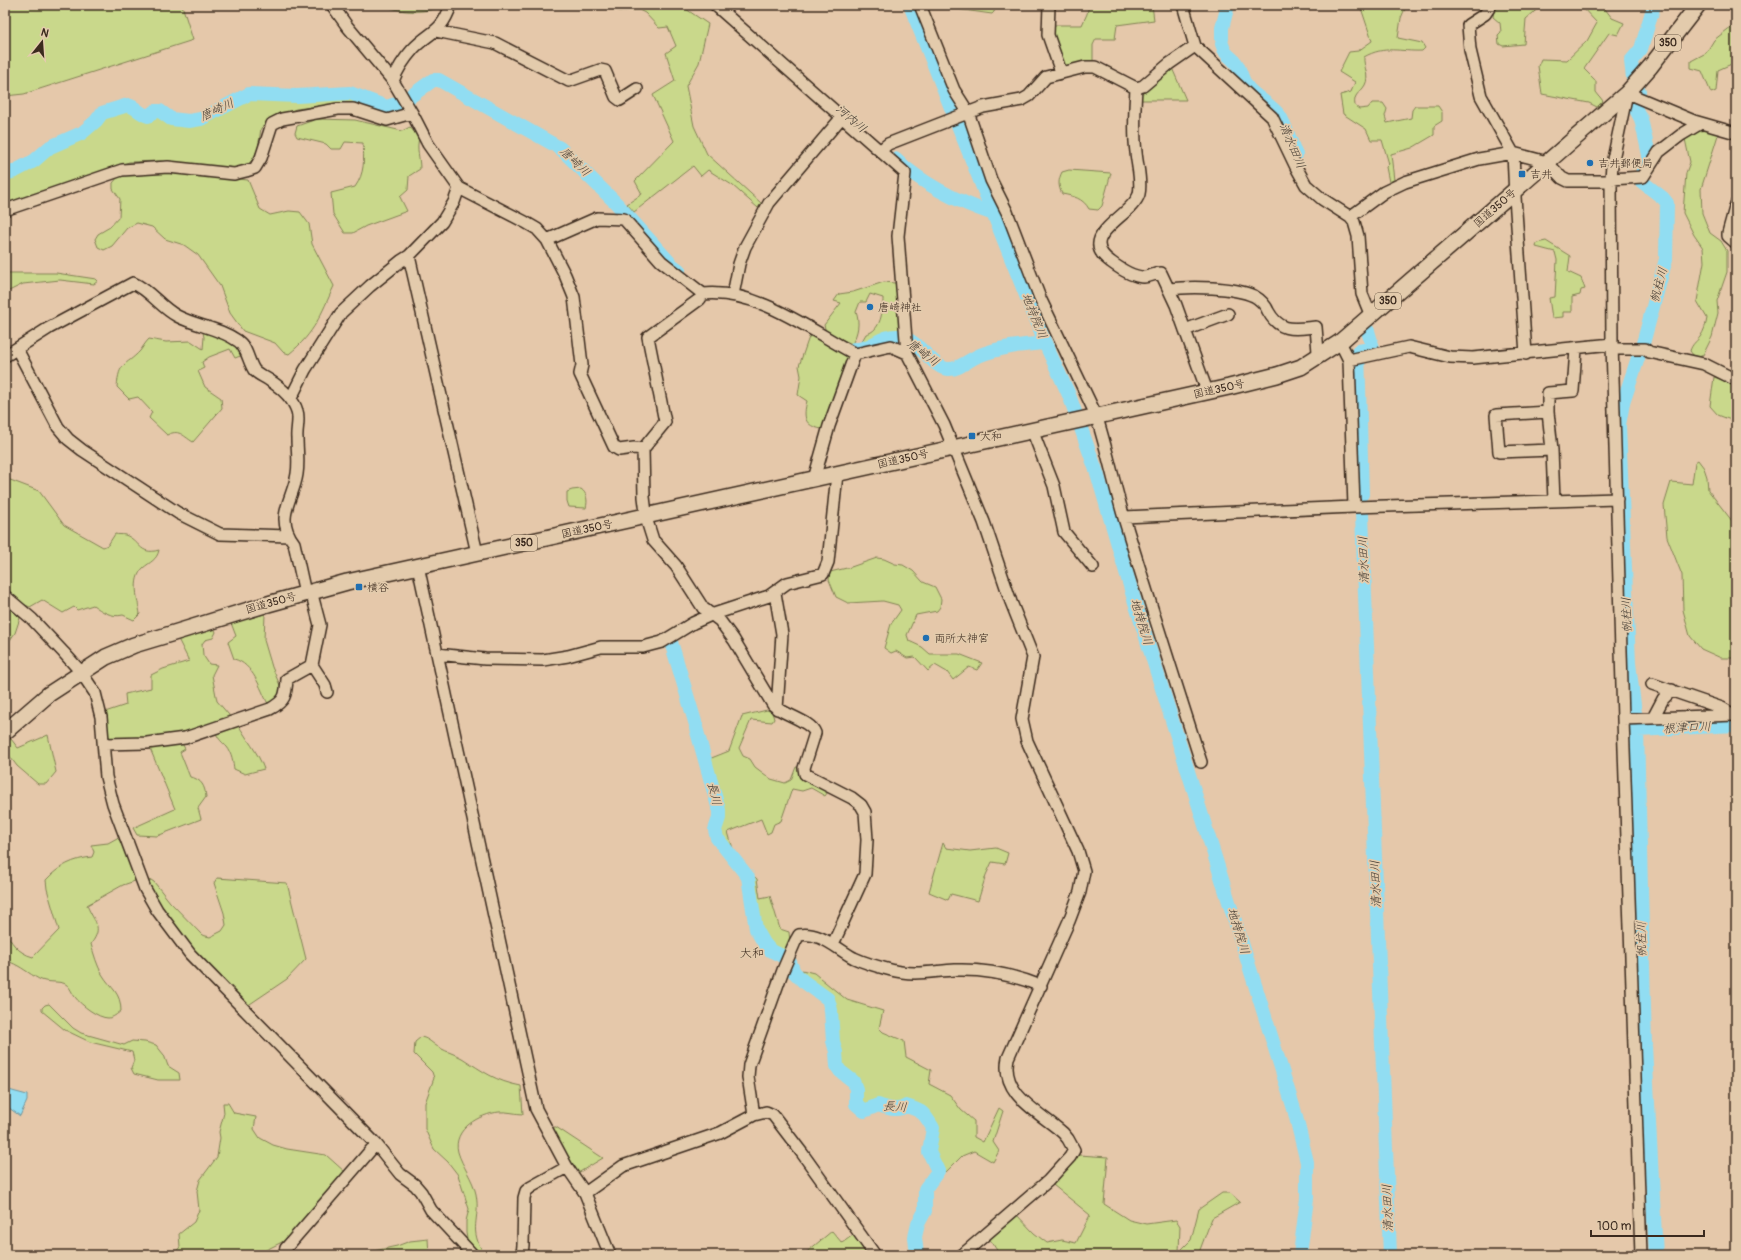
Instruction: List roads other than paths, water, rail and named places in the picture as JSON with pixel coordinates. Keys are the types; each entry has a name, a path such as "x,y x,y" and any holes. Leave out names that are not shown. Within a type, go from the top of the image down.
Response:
{"highway":[{"name":"国道350号","path":"5,732 49,694 106,657 134,645 308,592 418,566 1207,391 1277,375 1301,367 1340,342 1547,162 1634,91 1698,5"}],"street":[{"path":"332,5 347,26 393,81 428,144 459,188 537,229 547,240 565,275 574,297 582,365 580,374 589,395 614,447 619,450 634,448 642,449"},
{"path":"393,81 396,73 413,49 436,31 446,19 451,5"},
{"path":"715,5 842,117 884,147 905,173 898,228 907,343 934,402 984,522 1011,602 1033,657 1022,719 1027,741 1078,851 1084,871 1083,882 1077,899 1041,986 1008,1058 1007,1072 1013,1090 1018,1097 1063,1133 1074,1150 1070,1157 1048,1181 962,1255"},
{"path":"920,5 991,180 1007,212 1040,298 1102,434 1124,517 1201,762"},
{"path":"1049,5 1048,35 1062,72"},
{"path":"1183,5 1195,46 1272,117 1306,185 1350,217 1354,222 1358,236 1362,294 1370,316"},
{"path":"1490,5 1485,14 1468,25 1470,50 1481,96 1513,153 1514,191 1526,354"},
{"path":"436,31 495,43 569,81 600,70 605,71 616,96 620,100 637,89"},
{"path":"884,147 965,114 994,104 1022,100 1029,96 1046,77 1085,66 1095,67 1136,88 1143,86 1169,64 1195,46"},
{"path":"1136,88 1135,150 1139,177 1139,195 1132,206 1106,229 1098,242 1105,259 1116,266 1137,276 1145,277 1161,273 1185,330 1207,391"},
{"path":"1642,1255 1623,719 1612,347 1612,164 1634,91 1701,123 1736,133"},
{"path":"5,210 122,170 168,167 234,174 246,171 255,168 261,158 272,124 282,118 338,109 353,109 387,120 412,113"},
{"path":"733,294 739,264 745,247 769,204 842,117"},
{"path":"1350,217 1384,192 1405,182 1478,159 1513,153 1547,162 1562,178 1568,181 1611,180 1640,177 1660,152 1682,134 1701,123"},
{"path":"291,398 305,370 341,313 370,286 409,256 442,222 454,202 459,188"},
{"path":"1736,204 1728,233 1728,236 1736,243"},
{"path":"547,240 596,218 624,219 661,261 703,294 733,294 755,302 783,314 855,354 907,343"},
{"path":"409,256 477,553"},
{"path":"5,356 49,328 133,283 140,286 178,317 232,336 241,342 255,371 280,388 291,398 297,411 299,460 296,481 285,511 284,521 289,536 294,543 308,592 320,625 312,665 325,685 327,692"},
{"path":"1169,289 1182,288 1231,290 1254,296 1264,302 1278,324 1288,329 1316,327 1318,352 1321,355"},
{"path":"703,294 700,299 648,337 665,422 642,449 646,516 653,540 676,566 701,604 711,615 720,621 734,640 773,705 777,709 813,728 815,733 804,768 805,774 852,798 861,805 865,812 867,840 865,874 833,944"},
{"path":"1185,330 1228,314"},
{"path":"1340,342 1355,359 1354,507"},
{"path":"1355,359 1409,347 1450,357 1462,358 1612,347 1641,349 1704,364 1736,380"},
{"path":"17,349 58,427 68,439 82,450 178,513 220,534 289,536"},
{"path":"1554,501 1548,393 1573,391 1576,349"},
{"path":"814,479 829,426 855,354"},
{"path":"1548,412 1496,415 1499,452 1552,450"},
{"path":"1032,430 1054,486 1064,532 1093,567"},
{"path":"437,654 485,659 543,660 601,648 643,647 662,642 693,623 711,615 775,593 787,583 823,574 826,569 837,474"},
{"path":"1124,517 1354,507 1617,499"},
{"path":"418,566 536,1109 567,1168 585,1193 610,1255"},
{"path":"775,593 782,634 777,709"},
{"path":"5,596 32,619 81,672 95,693 101,717 104,744 103,758 106,777 113,804 145,889 157,910 190,954 376,1144 400,1174 415,1185 421,1192 431,1210 473,1255"},
{"path":"104,744 148,743 185,738 270,709 281,703 286,692 287,679 312,665"},
{"path":"1652,684 1722,708 1734,715"},
{"path":"1648,718 1672,690"},
{"path":"1623,719 1734,715"},
{"path":"754,1115 748,1076 749,1064 799,935 804,934 825,940 833,944 839,950 855,958 892,970 908,973 954,970 981,971 1041,986"},
{"path":"585,1193 623,1166 720,1133 754,1115 766,1112 773,1115 802,1153 875,1255"},
{"path":"284,1255 286,1248 376,1144"},
{"path":"522,1255 524,1198 526,1191 567,1168"}],"water":[{"path":"5,1089 27,1095 27,1101 20,1116 5,1105"}],"waterway":[{"name":"地持院川","path":"910,5 1045,343 1069,395 1097,473 1133,596 1294,1109 1307,1162 1307,1198 1300,1255"},
{"name":"清水田川","path":"1222,39 1222,28 1228,5"},
{"name":"帆柱川","path":"1654,5 1641,49 1631,61 1633,78 1639,91 1635,108 1641,119 1649,155 1642,173 1641,181 1663,198 1667,203 1666,259 1644,340 1623,403 1619,425 1629,663 1637,730 1645,1046 1656,1255"},
{"name":"清水田川","path":"1222,44 1227,54 1238,66 1248,88 1279,115 1286,128 1296,155"},
{"name":"唐崎川","path":"407,99 433,80 439,80 560,148 617,204 671,264 679,270"},
{"name":"唐崎川","path":"5,174 15,171 34,161 50,147 82,133 96,121 102,113 128,105 148,116 155,111 160,111 171,119 189,121 201,119 249,94 297,96 350,93 387,107 402,102"},
{"name":"河内川","path":"895,159 929,184 954,198 994,214"},
{"name":"清水田川","path":"1362,494 1358,351 1373,348 1368,331"},
{"name":"唐崎川","path":"854,349 865,348 891,336 897,336 912,342 942,368 952,369 994,350 1045,343"},
{"name":"清水田川","path":"1362,514 1390,1255"},
{"name":"長川","path":"671,642 696,725"},
{"name":"根津口川","path":"1637,730 1736,725"},
{"name":"長川","path":"696,728 719,810 719,818 715,830 717,838 748,877 756,929 770,950 784,957"},
{"name":"長川","path":"790,962 794,972 803,981 828,999 831,1010 833,1041 836,1052 837,1066 840,1071 853,1081 856,1089 856,1104 864,1111 878,1105 892,1109 899,1109 906,1106 920,1111 933,1128 929,1152 938,1171 925,1189 925,1211 918,1224 915,1237 917,1255"}],"place":[{"name":"吉井郵便局","path":"1590,163"},
{"name":"吉井","path":"1522,174"},
{"name":"唐崎神社","path":"870,307"},
{"name":"大和","path":"972,436"},
{"name":"横谷","path":"359,587"},
{"name":"両所大神宮","path":"926,638"}],"district":[{"name":"大和","path":"752,953"}]}
